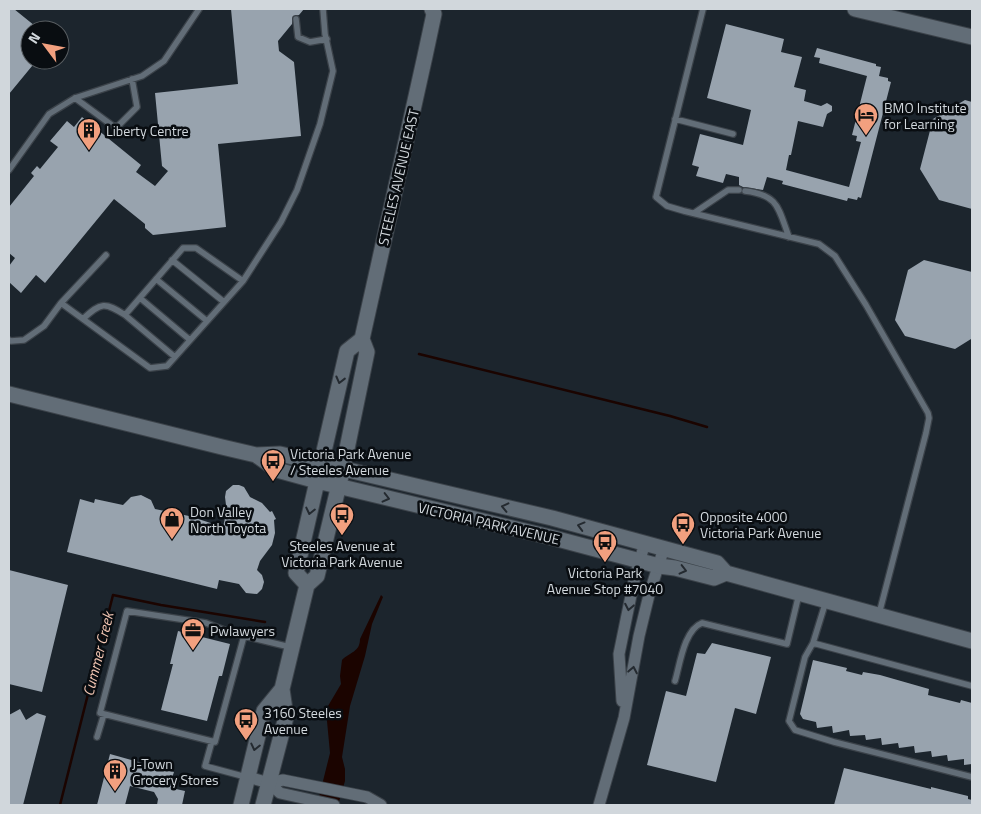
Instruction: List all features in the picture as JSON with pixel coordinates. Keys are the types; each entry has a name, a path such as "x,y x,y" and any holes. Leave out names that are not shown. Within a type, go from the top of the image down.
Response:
{"main road":[{"path":"855,9 972,37"},
{"name":"STEELES AVENUE EAST","path":"263,805 286,717 282,688 307,585 317,576 339,487 367,352 362,339 436,11"},
{"path":"307,585 296,573 320,463 347,350 362,339"},
{"name":"VICTORIA PARK AVENUE","path":"9,394 156,432 256,454 280,454 552,518 717,563 726,573 972,641"},
{"name":"VICTORIA PARK AVENUE","path":"256,454 277,470 317,482 550,537 659,566 714,578 726,573"},
{"name":"STEELES AVENUE EAST","path":"241,805 264,711 282,688"}],"street":[{"path":"624,718 619,654 644,543"},
{"path":"599,805 624,718 639,636 664,548"},
{"path":"248,777 269,783 280,793 334,805"},
{"path":"269,783 283,780 368,797 381,805"}],"lane":[{"path":"9,170 49,114 76,98 142,76 164,61 199,9"},
{"path":"61,303 150,368 167,366 242,281 281,222 300,182 320,124 334,71 326,39 323,9"},
{"path":"703,9 656,196 667,206 819,244 836,256 928,413 926,433 878,615"},
{"path":"296,18 298,37 310,42 326,39"},
{"path":"76,98 113,126 118,126 137,106 132,79"},
{"path":"676,119 732,134"},
{"path":"694,213 728,190 742,190 771,198 778,207 789,237"},
{"path":"125,315 183,248 196,248 242,281"},
{"path":"9,340 11,342 24,340 44,326 61,303 106,255"},
{"path":"172,260 224,302"},
{"path":"156,278 207,321"},
{"path":"140,298 190,340"},
{"path":"83,319 95,307 110,305 125,315 175,357"},
{"path":"675,681 689,635 696,626 702,623 787,644 799,594"},
{"path":"826,601 813,643 805,657 789,720 795,730 834,742 972,777"},
{"path":"244,636 215,742 100,713 127,611 206,623 244,636 292,648"},
{"path":"813,643 972,686"},
{"path":"97,737 104,714"},
{"path":"212,741 205,766 248,777"}],"shaded area":[{"path":"381,595 383,597 372,624 365,656 350,706 342,757 345,781 338,805 317,805 330,753 327,721 328,706 341,684 342,660 358,647"}],"building":[{"path":"9,9 14,9 28,20 20,20 20,70 29,70 9,94"},
{"name":"Liberty Centre","path":"231,9 304,9 299,15 293,16 292,24 278,41 279,51 294,62 301,136 218,144 226,227 153,235 145,228 145,224 114,199 45,283 36,275 21,293 9,282 9,266 15,258 9,253 9,207 34,176 31,173 37,166 40,169 58,147 50,141 67,121 74,127 82,117 141,165 136,172 155,186 168,171 162,166 155,93 238,84"},
{"name":"BMO Institute for Learning","path":"726,24 784,39 781,52 802,57 794,87 806,90 804,101 821,106 827,103 832,106 832,111 827,114 823,127 798,121 786,170 849,187 861,142 856,141 857,136 852,135 867,76 819,63 820,58 814,57 817,48 881,67 879,76 888,78 888,81 891,82 861,198 858,197 857,200 848,198 847,201 782,184 783,181 767,177 763,190 743,187 739,185 739,177 726,174 723,183 696,176 699,167 692,165 700,134 743,145 751,110 707,98"},
{"path":"965,100 972,102 972,209 939,200 920,169 933,119"},
{"path":"924,260 972,272 971,339 955,349 905,336 895,320 908,270"},
{"name":"Don Valley North Toyota","path":"233,485 244,487 250,497 262,503 270,512 272,511 276,519 274,520 275,533 272,545 260,561 257,570 262,575 264,582 262,589 257,594 246,593 239,584 219,580 217,589 67,552 80,499 94,503 95,499 123,505 131,497 141,495 151,500 155,509 189,516 223,527 226,514 221,507 226,505 226,491"},
{"path":"9,570 68,585 42,692 9,684"},
{"path":"178,631 230,644 207,721 161,710 173,664 170,664"},
{"path":"712,643 771,657 756,714 735,708 716,782 647,765 666,691 686,696 697,653 705,654"},
{"path":"813,660 847,668 846,671 862,675 863,672 880,675 929,689 928,695 960,703 961,700 972,703 972,764 964,765 964,759 948,761 947,755 932,757 931,751 915,753 914,746 899,748 898,743 882,745 881,738 866,740 865,735 850,736 849,730 833,733 832,726 817,728 816,722 803,719 800,714"},
{"path":"20,709 26,720 37,713 46,716 23,805 9,805 9,715"},
{"path":"110,754 174,772 171,781 176,789 185,791 182,805 157,805 158,799 154,792 130,786 125,805 97,805"},
{"path":"844,768 968,796 968,799 972,800 972,805 834,805"}],"waterway":[{"path":"419,354 670,416 707,427"},
{"name":"Cummer Creek","path":"60,805 113,595 265,622"}],"place":[{"name":"BMO Institute for Learning","path":"866,136"},
{"name":"Liberty Centre","path":"89,151"},
{"name":"Victoria Park Avenue / Steeles Avenue","path":"273,482"},
{"name":"Steeles Avenue at Victoria Park Avenue","path":"342,536"},
{"name":"Don Valley North Toyota","path":"172,540"},
{"name":"Opposite 4000 Victoria Park Avenue","path":"683,545"},
{"name":"Victoria Park Avenue Stop #7040","path":"605,563"},
{"name":"Pwlawyers","path":"193,651"},
{"name":"3160 Steeles Avenue","path":"246,741"},
{"name":"J-Town Grocery Stores","path":"115,792"}]}
